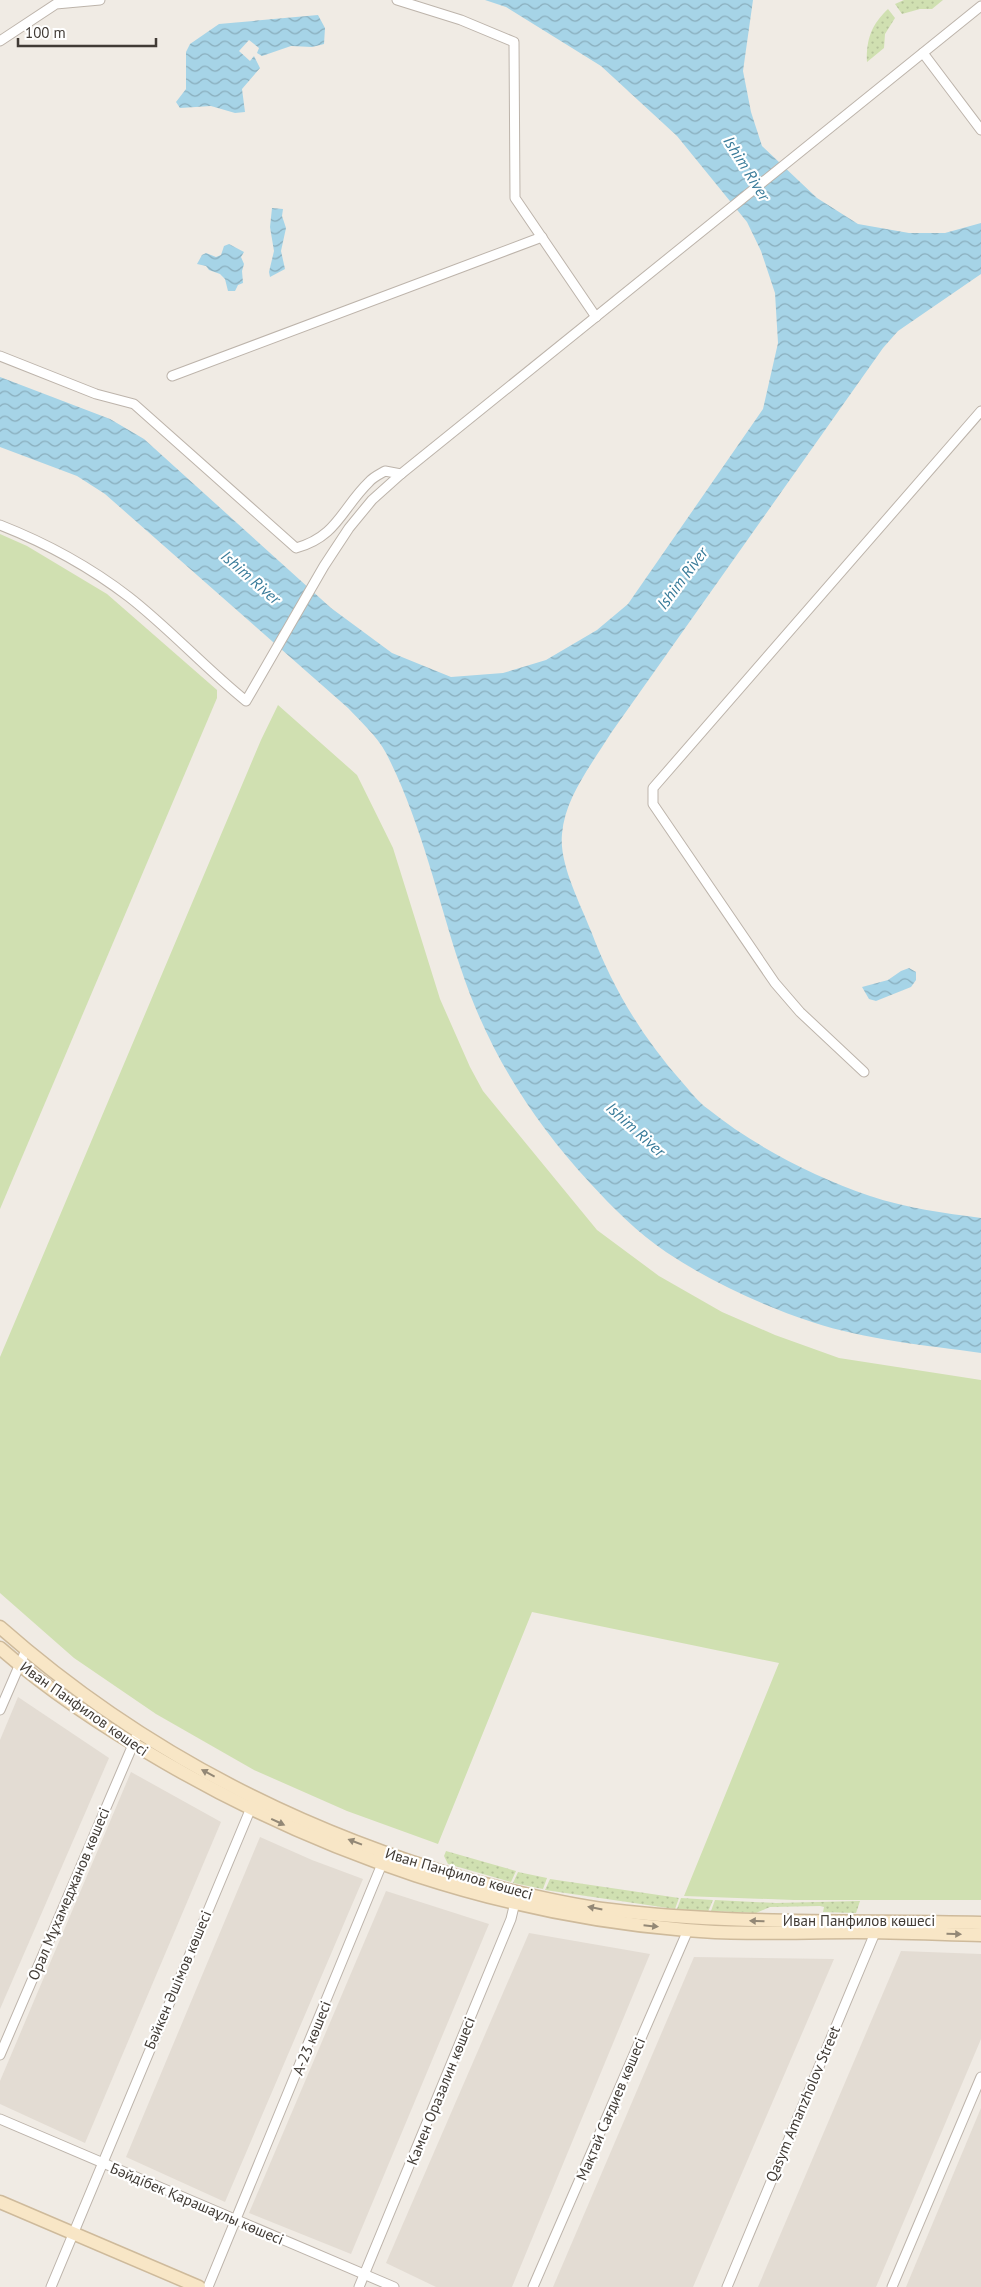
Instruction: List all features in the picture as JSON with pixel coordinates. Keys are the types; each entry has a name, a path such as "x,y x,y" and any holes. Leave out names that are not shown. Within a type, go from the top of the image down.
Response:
{"street":[{"path":"0,41 56,4 100,0"},
{"path":"397,0 461,20 514,42 515,198 596,318"},
{"path":"0,525 27,536 83,565 122,592 246,701 324,566 349,528 372,500 401,474 981,6"},
{"path":"923,53 981,130"},
{"path":"172,376 542,237"},
{"path":"0,356 96,394 134,404 296,548 312,544 330,531 369,481 385,471 401,474"},
{"path":"864,1072 800,1012 775,983 653,804 653,788 981,411"},
{"name":"Иван Панфилов көшесі","path":"0,1627 135,1739"},
{"name":"Иван Панфилов көшесі","path":"0,1648 79,1708 253,1804 305,1822 384,1859 582,1917 688,1930 768,1933 878,1926 981,1923"},
{"path":"0,1710 26,1650"},
{"name":"Орал Мұхамеджанов көшесі","path":"0,2055 135,1739"},
{"name":"Бәйкен Әшімов көшесі","path":"51,2287 101,2162 253,1804"},
{"name":"А-23 көшесі","path":"208,2287 384,1859"},
{"name":"Иван Панфилов көшесі","path":"516,1898 608,1910 693,1918 878,1926 981,1935"},
{"name":"Камен Оразалин көшесі","path":"360,2287 511,1920 516,1898"},
{"name":"Qasym Amanzholov Street","path":"727,2287 878,1926"},
{"name":"Мақтай Сағдиев көшесі","path":"533,2287 688,1930"},
{"path":"892,2287 981,2077"},
{"name":"Бәйдібек Қарашаұлы көшесі","path":"0,2119 394,2287"},
{"path":"0,2202 199,2287"}],"shaded area":[{"path":"18,1697 109,1758 0,2009 0,1740"},
{"path":"131,1772 221,1822 85,2143 0,2104 0,2081"},
{"path":"260,1837 312,1860 363,1879 225,2202 126,2157"},
{"path":"386,1891 489,1924 351,2254 249,2213"},
{"path":"529,1933 650,1954 512,2287 436,2287 386,2263"},
{"path":"901,1951 981,1954 981,2039 876,2287 758,2287"},
{"path":"694,1957 834,1959 693,2287 553,2287"},
{"path":"981,2108 981,2287 906,2287"}],"green space":[{"path":"904,0 943,0 932,9 920,9 902,14 895,4"},
{"path":"888,9 895,18 885,34 884,48 867,62 871,32 878,20"},
{"path":"0,534 27,546 107,594 217,690 217,698 0,1209"},
{"path":"278,705 357,775 393,848 440,999 470,1067 483,1091 597,1230 659,1276 722,1312 775,1335 839,1358 981,1380 981,1900 794,1900 684,1896 779,1663 532,1612 438,1844 347,1811 254,1770 156,1714 74,1658 0,1593 0,1357 261,740"},
{"path":"446,1851 516,1871 511,1882 448,1864 444,1856"},
{"path":"518,1872 547,1878 543,1889 513,1883"},
{"path":"550,1879 679,1898 675,1909 545,1890"},
{"path":"681,1898 713,1900 708,1912 677,1909"},
{"path":"715,1900 776,1903 860,1901 856,1913 823,1912 824,1907 820,1906 770,1907 756,1913 711,1911"}],"water":[{"name":"Ishim River","path":"485,0 753,0 743,71 751,112 762,146 817,198 858,224 909,233 945,233 981,223 981,274 898,331 883,348 611,733 580,781 564,820 562,846 571,883 599,952 618,992 641,1029 667,1065 701,1103 745,1136 785,1159 828,1180 897,1204 981,1218 981,1353 874,1338 832,1328 793,1315 737,1292 683,1263 656,1245 626,1220 590,1183 549,1134 513,1082 497,1054 483,1026 460,966 409,804 386,753 373,735 348,708 105,494 77,476 0,447 0,377 110,419 144,439 331,608 392,653 451,677 503,673 546,660 597,630 628,604 763,409 778,343 775,293 761,251 747,222 677,136 601,66 506,7"},
{"path":"318,15 325,28 324,44 312,47 291,46 262,56 257,53 259,48 249,40 239,51 250,61 254,56 260,68 242,89 245,112 235,113 211,106 180,108 176,102 186,89 186,52 190,44 219,24"},
{"path":"272,208 283,209 282,216 286,228 281,251 285,269 270,277 269,272 274,251 270,227"},
{"path":"229,244 244,252 241,257 244,264 242,271 243,283 238,285 235,291 228,291 225,279 220,274 209,270 206,266 197,264 202,255 206,253 216,257 221,255 224,246"},
{"path":"909,968 916,972 916,980 911,987 876,1001 869,999 862,987 888,980"}]}
